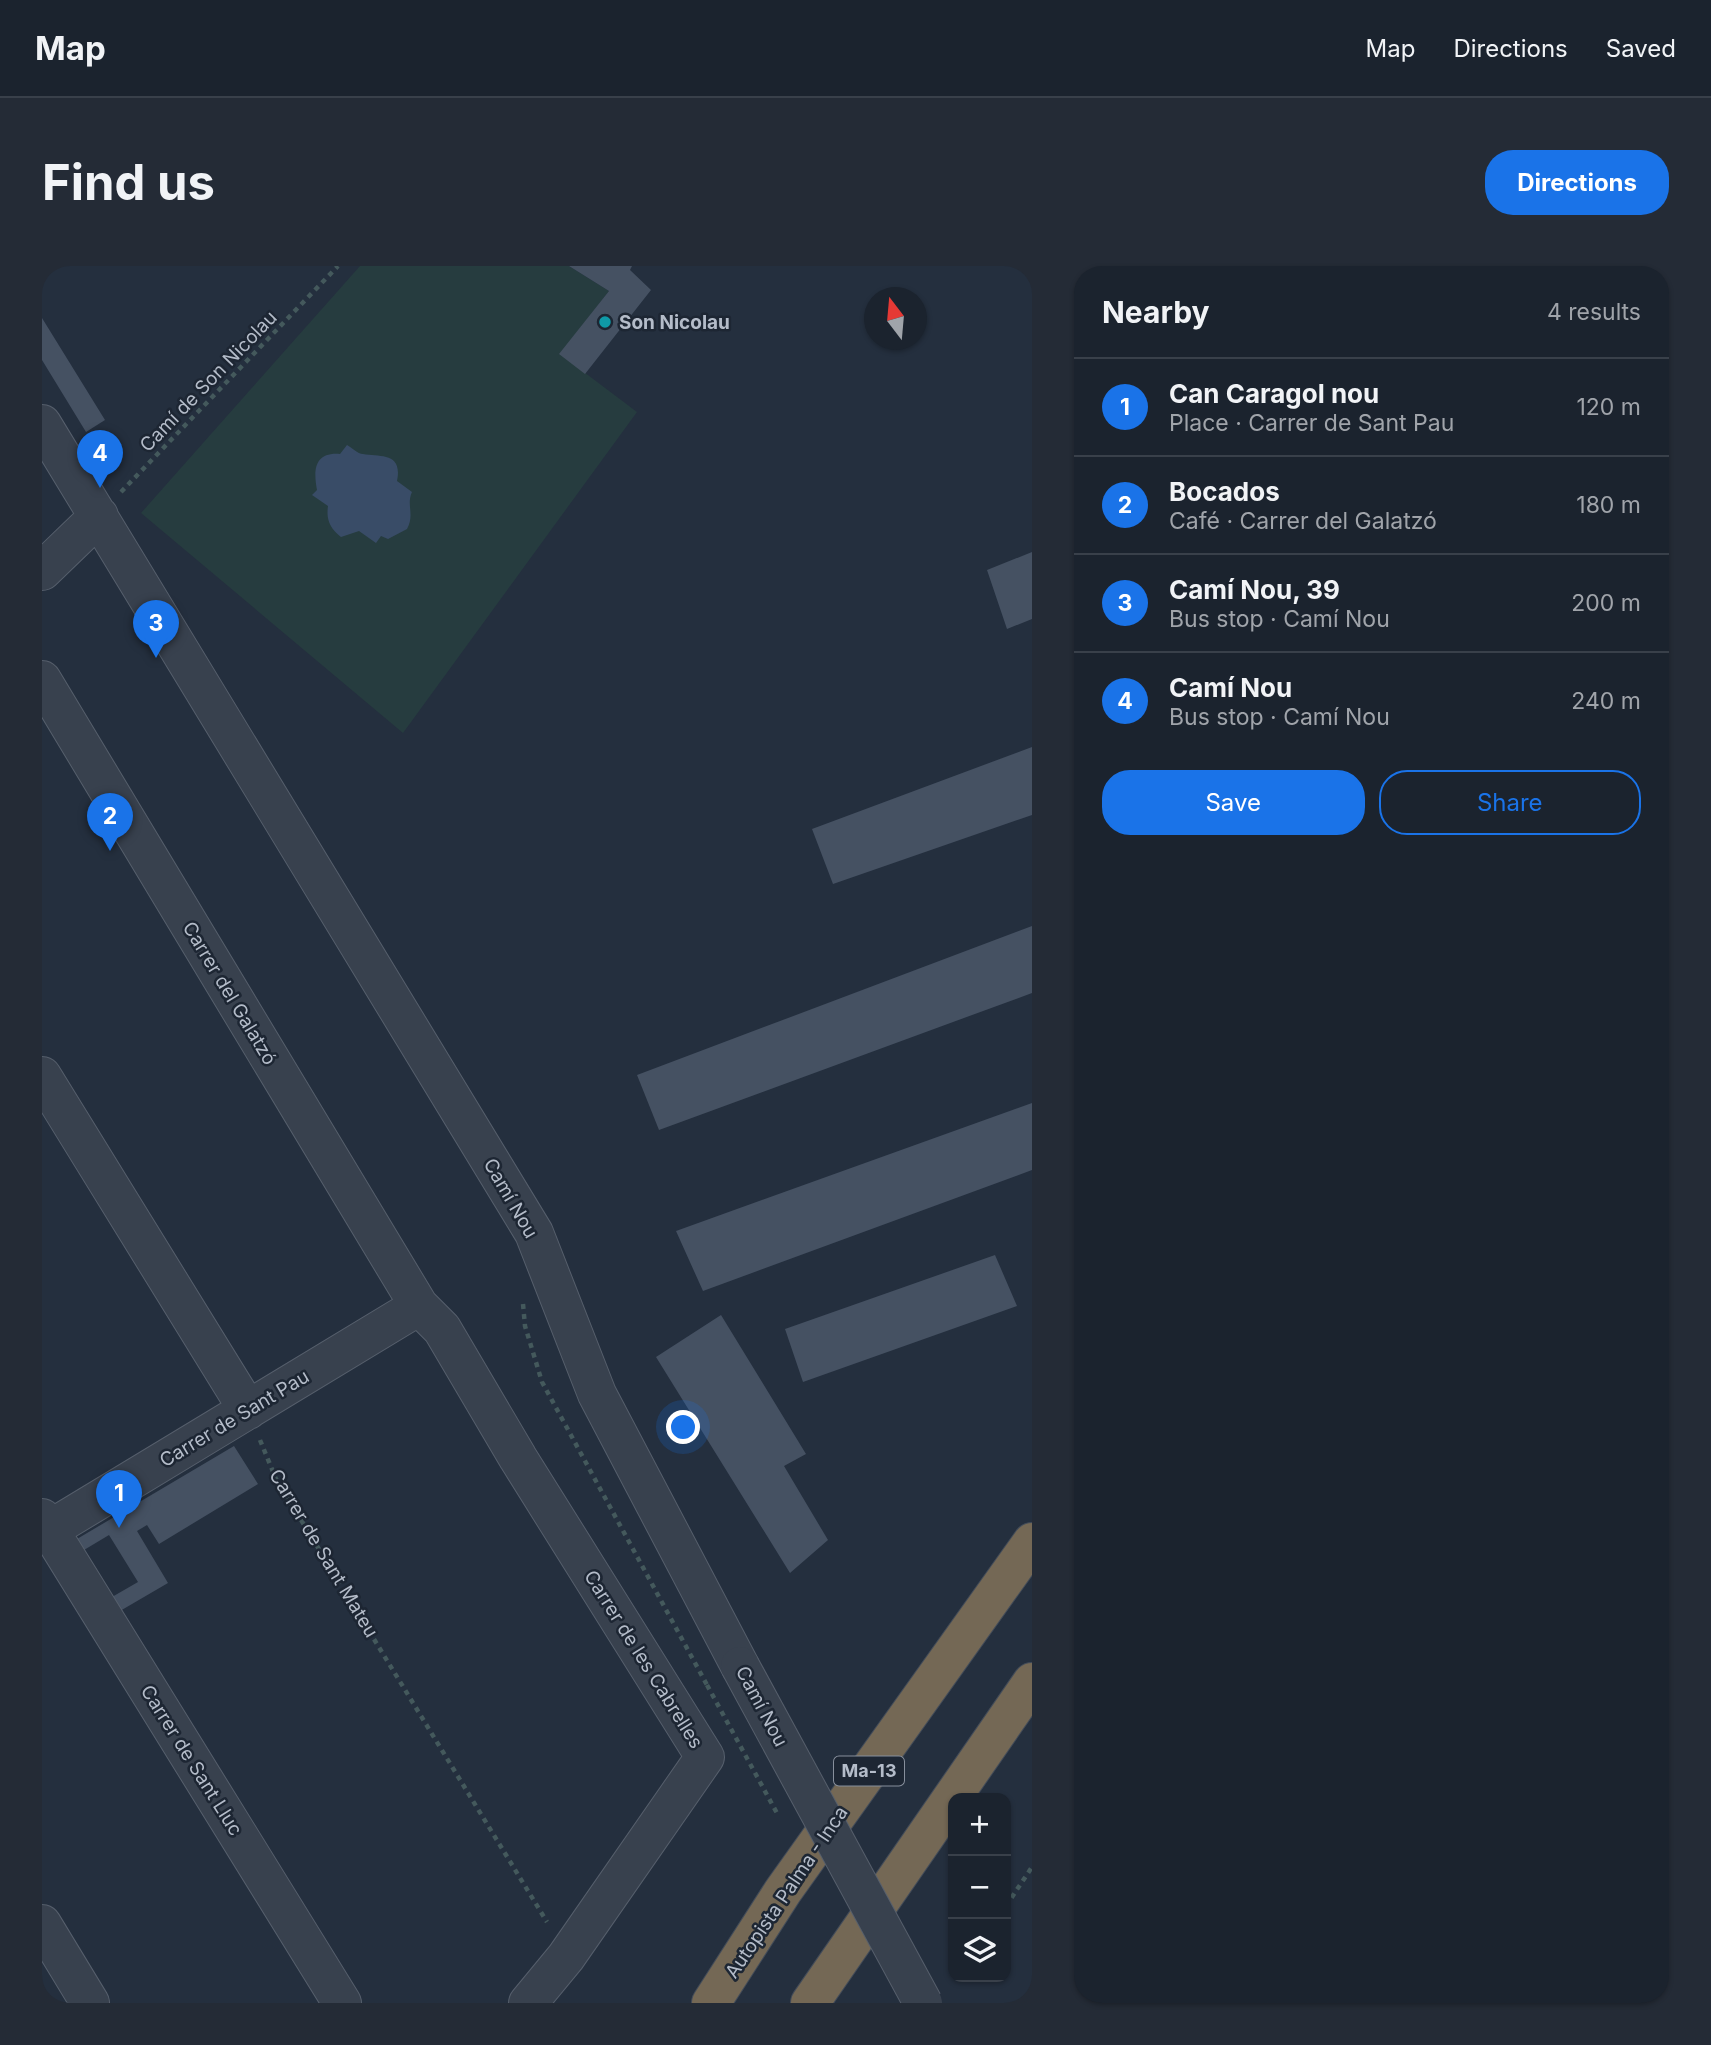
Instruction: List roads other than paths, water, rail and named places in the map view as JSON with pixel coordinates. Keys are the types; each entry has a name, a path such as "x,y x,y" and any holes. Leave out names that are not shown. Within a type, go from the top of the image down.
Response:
{"highway":[{"name":"Autopista Palma - Inca","path":"711,2003 783,1891 1032,1542"},
{"path":"810,2003 1032,1682"}],"street":[{"name":"Camí Nou","path":"42,424 534,1234 597,1394 740,1666 923,2003"},
{"path":"42,571 99,516"},
{"name":"Carrer del Galatzó","path":"46,699 419,1306"},
{"path":"42,1076 248,1410"},
{"name":"Carrer de Sant Pau","path":"46,1524 248,1410 419,1306"},
{"name":"Carrer de les Cabrelles","path":"419,1306 442,1329 518,1458 705,1757 566,1957 528,2003"},
{"name":"Carrer de Sant Lluc","path":"46,1524 342,2003"},
{"path":"42,1924 90,2003"}],"water":[{"path":"347,445 361,454 389,458 397,465 397,481 412,492 407,529 388,539 381,536 376,543 359,531 341,537 332,527 328,520 328,506 312,495 317,490 316,469 321,459 340,454"}],"place":[{"name":"Son Nicolau","path":"605,322"},
{"name":"Camí Nou","path":"100,488"},
{"name":"Camí Nou, 39","path":"156,658"},
{"name":"Bocados","path":"110,851"},
{"name":"Can Caragol nou","path":"119,1528"}]}
